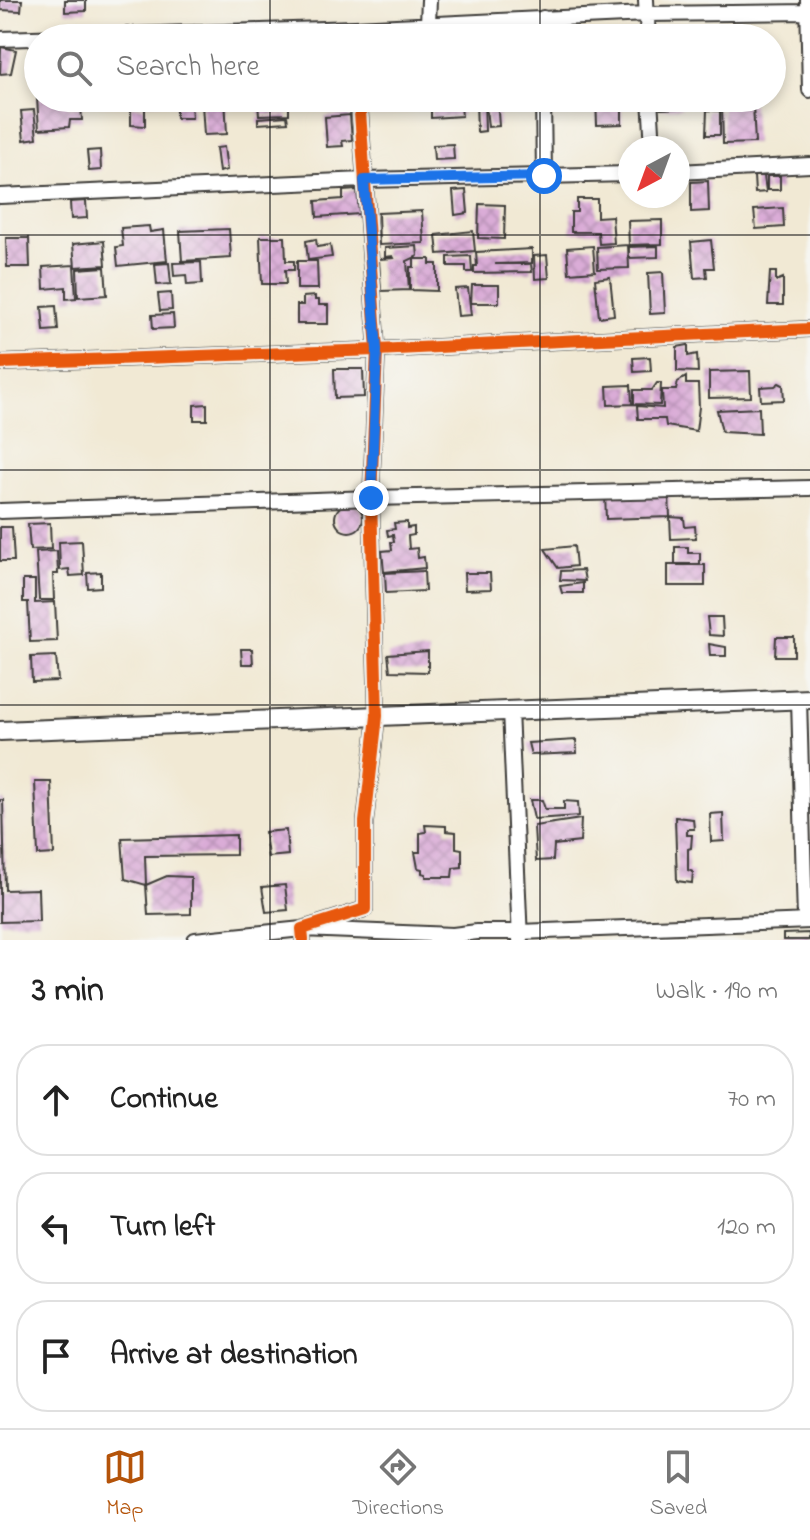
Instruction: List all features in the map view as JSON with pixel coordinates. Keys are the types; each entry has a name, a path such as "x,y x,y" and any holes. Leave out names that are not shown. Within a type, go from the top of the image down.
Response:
{"street":[{"path":"428,23 429,0"},
{"path":"421,24 543,18 646,7 809,8 810,90"},
{"path":"543,18 543,24"},
{"path":"0,39 24,39"},
{"path":"302,934 365,909 365,822 377,716 371,498 377,350 360,112"},
{"path":"543,112 544,176"},
{"path":"651,112 652,136"},
{"path":"690,171 810,165"},
{"path":"0,196 364,180 618,174"},
{"path":"0,363 377,350 810,329"},
{"path":"0,511 371,498 810,488"},
{"path":"0,731 804,699 807,921 520,936 477,932 453,935 302,934 195,940"},
{"path":"510,710 520,936"},
{"path":"761,923 761,940"}],"building":[{"path":"0,0 22,0 21,11 0,10"},
{"path":"65,0 86,0 86,11 65,12"},
{"path":"1,47 16,50 11,73 0,74"},
{"path":"21,111 34,112 37,138 24,140"},
{"path":"38,112 81,112 82,120 70,120 69,127 39,129"},
{"path":"131,112 145,112 145,126 131,125"},
{"path":"176,112 192,112 192,118 176,118"},
{"path":"203,112 226,112 227,134 204,135"},
{"path":"259,112 289,112 289,114 259,115"},
{"path":"431,112 462,112 462,116 431,118"},
{"path":"476,112 484,112 485,131 477,132"},
{"path":"486,112 498,112 499,126 488,127"},
{"path":"597,112 622,112 622,124 597,125"},
{"path":"707,112 720,112 720,135 706,135"},
{"path":"722,112 753,112 755,143 723,144"},
{"path":"350,115 352,140 342,141 343,146 327,147 325,117"},
{"path":"287,116 288,122 258,124 258,118"},
{"path":"453,144 454,159 434,160 433,145"},
{"path":"224,147 227,170 219,172 216,148"},
{"path":"100,150 101,170 89,171 87,151"},
{"path":"754,176 764,176 766,192 755,193"},
{"path":"767,176 780,176 780,190 767,190"},
{"path":"708,181 709,211 691,212 691,182"},
{"path":"357,190 359,214 317,217 316,201 343,199 343,191"},
{"path":"466,190 468,213 455,215 453,191"},
{"path":"577,199 597,199 597,217 612,216 614,243 599,244 598,232 571,232 571,212 577,212"},
{"path":"86,201 87,218 71,219 70,202"},
{"path":"479,204 505,205 504,239 478,238"},
{"path":"783,208 784,227 756,229 754,210"},
{"path":"422,211 424,243 379,245 378,213"},
{"path":"662,220 662,244 629,245 628,221"},
{"path":"149,226 150,232 164,230 167,261 118,266 116,247 123,246 121,228"},
{"path":"229,229 231,258 182,261 180,231"},
{"path":"473,231 475,251 438,254 436,235"},
{"path":"260,237 285,237 286,261 294,261 294,270 285,270 286,284 262,284"},
{"path":"6,238 29,238 30,267 7,267"},
{"path":"316,239 317,247 330,245 332,257 308,260 306,241"},
{"path":"711,240 714,268 706,268 707,277 694,278 691,242"},
{"path":"104,241 106,265 75,267 73,244"},
{"path":"628,245 629,268 598,269 597,247"},
{"path":"417,246 418,256 407,261 409,290 381,291 379,259 394,258 385,257 385,248"},
{"path":"593,246 595,271 569,273 567,248"},
{"path":"658,246 658,257 629,258 629,247"},
{"path":"532,249 532,263 495,264 531,264 532,272 474,273 476,252"},
{"path":"547,255 549,278 535,279 534,256"},
{"path":"471,256 472,272 466,272 466,266 448,266 448,257"},
{"path":"414,259 430,259 430,264 437,264 437,291 410,290 410,267 414,267"},
{"path":"297,261 317,261 318,289 297,289"},
{"path":"201,262 202,284 187,285 186,275 174,276 173,263"},
{"path":"169,263 171,284 157,285 155,264"},
{"path":"74,265 76,298 66,299 66,287 44,289 43,267"},
{"path":"105,267 107,295 78,297 77,269"},
{"path":"663,272 665,313 650,314 648,273"},
{"path":"770,272 776,272 776,281 783,278 783,305 768,305"},
{"path":"610,277 614,315 599,317 595,279"},
{"path":"472,285 499,285 499,303 471,303"},
{"path":"468,288 471,315 458,316 455,289"},
{"path":"171,293 172,310 160,311 158,294"},
{"path":"315,296 319,305 328,305 328,324 297,324 297,305 303,305 303,297"},
{"path":"56,306 58,330 44,331 42,307"},
{"path":"173,314 174,328 153,329 152,315"},
{"path":"688,345 688,356 697,354 698,372 677,371 677,347"},
{"path":"650,357 651,371 634,372 633,358"},
{"path":"334,369 363,369 364,397 335,398"},
{"path":"750,371 751,397 709,398 709,372"},
{"path":"686,377 686,384 698,384 696,431 666,426 665,419 638,419 637,406 663,408 662,390 676,390 678,382"},
{"path":"657,383 661,383 660,405 634,404 634,390 652,390"},
{"path":"631,385 632,404 608,405 607,386"},
{"path":"783,385 784,400 761,401 760,387"},
{"path":"207,404 207,420 194,420 194,405"},
{"path":"759,408 760,434 722,432 717,410"},
{"path":"669,493 670,517 606,519 605,494"},
{"path":"349,504 359,508 363,518 359,528 349,532 339,528 335,518 339,508"},
{"path":"670,517 684,518 685,527 695,526 696,538 671,539"},
{"path":"407,522 407,528 414,527 414,535 408,536 409,549 417,548 418,558 424,557 425,568 384,572 382,551 392,550 391,542 394,542 393,535 388,536 387,530 395,529 394,523"},
{"path":"50,523 51,549 30,550 28,524"},
{"path":"0,527 12,527 14,561 0,561"},
{"path":"82,541 84,575 70,576 69,569 60,570 59,542"},
{"path":"574,546 576,566 558,568 545,549"},
{"path":"675,547 688,547 688,553 700,553 700,564 675,564"},
{"path":"57,551 58,574 53,574 54,600 39,600 36,552"},
{"path":"668,565 705,565 705,586 668,586"},
{"path":"583,570 585,581 560,580 561,571"},
{"path":"424,571 425,591 386,593 385,573"},
{"path":"101,572 101,587 88,588 87,573"},
{"path":"464,573 490,573 491,589 465,590"},
{"path":"23,580 35,580 35,603 55,602 57,641 30,642 28,602 23,602"},
{"path":"583,583 583,593 562,593 560,586"},
{"path":"707,617 722,617 723,636 709,635"},
{"path":"776,637 794,637 794,656 775,656"},
{"path":"709,644 726,647 726,656 710,656"},
{"path":"241,649 252,649 253,664 242,664"},
{"path":"428,651 428,672 390,671 388,654"},
{"path":"56,656 58,681 32,682 31,657"},
{"path":"576,740 577,753 531,755 528,743"},
{"path":"35,782 51,782 54,854 38,855"},
{"path":"0,800 3,800 5,890 38,889 39,921 0,922"},
{"path":"530,800 542,800 545,809 564,809 564,801 578,802 579,816 534,819"},
{"path":"723,813 724,841 711,842 710,814"},
{"path":"675,817 693,819 694,829 687,829 687,835 692,835 688,870 693,872 692,883 677,881"},
{"path":"581,819 580,842 554,845 553,860 536,861 534,826"},
{"path":"425,825 446,826 446,831 456,832 456,848 462,849 462,867 453,868 452,877 426,877 418,868 415,852 420,852 420,833 426,832"},
{"path":"286,830 288,855 268,857 265,832"},
{"path":"236,835 236,855 145,856 146,885 125,879 122,838"},
{"path":"167,876 191,877 191,914 148,915 146,885"},
{"path":"285,885 288,910 266,912 262,887"},
{"path":"809,933 809,940 783,940 783,934"}],"cycle path":[{"path":"303,940 302,929 365,909 365,822 377,716 371,498 377,350 360,112"},
{"path":"0,363 377,350 810,329"}],"route":[{"path":"371,498 377,350 364,180 544,176"}]}
